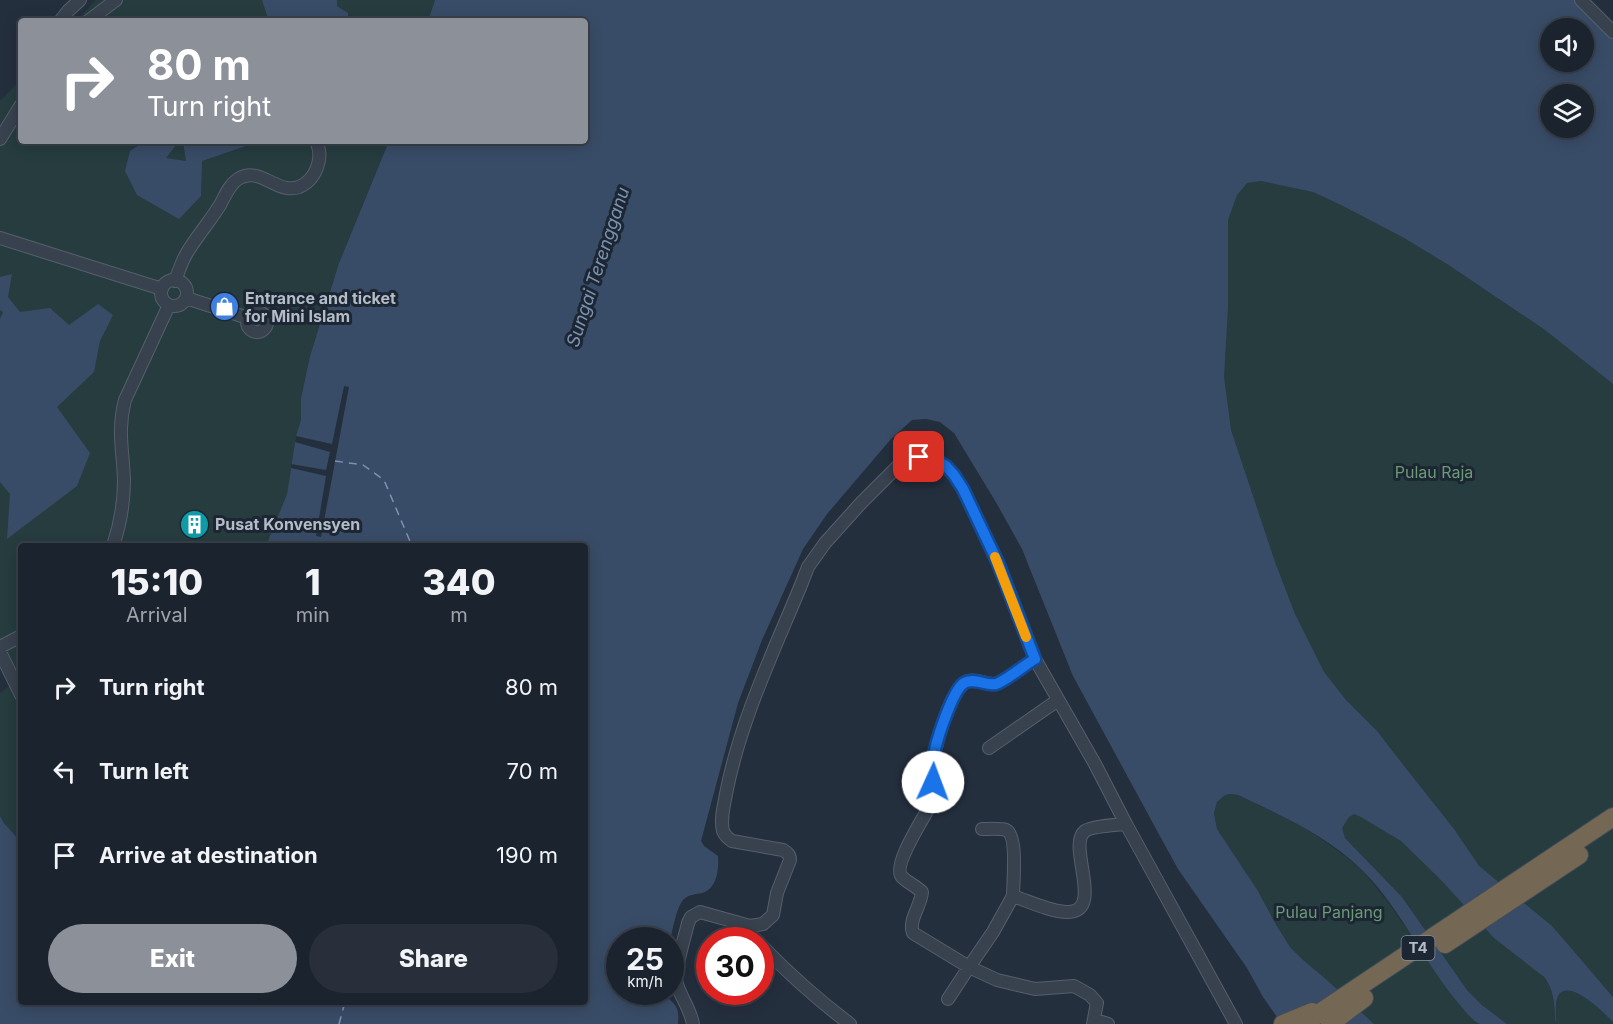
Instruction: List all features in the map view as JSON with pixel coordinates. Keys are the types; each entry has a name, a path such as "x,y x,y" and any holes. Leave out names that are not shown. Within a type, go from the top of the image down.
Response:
{"highway":[{"name":"T4","path":"1328,1024 1536,876 1613,817"},
{"name":"T4","path":"1303,1024 1536,876 1613,832"},
{"path":"1283,1024 1336,1002"}],"street":[{"path":"61,18 67,4 80,0"},
{"path":"92,18 116,0"},
{"path":"1581,0 1613,32"},
{"path":"0,139 18,110"},
{"path":"176,281 186,253 236,180 253,175 262,177 277,186 297,189 313,176 318,165 320,154 317,144"},
{"path":"0,238 162,289"},
{"path":"176,281 185,287 186,298 179,305 169,305 163,300 162,289 167,282 176,281"},
{"path":"186,298 248,318"},
{"path":"114,543 123,503 121,414 125,400 169,305"},
{"path":"693,1024 676,979 676,970 691,917 700,912 750,926 762,924 773,915 777,893 788,867 790,856 788,852 732,841 726,838 722,823 723,808 737,746 753,700 808,567 820,549 898,466 919,457 938,461 954,475 963,489 998,563 1035,659 1095,764 1233,1023"},
{"path":"0,647 18,638"},
{"path":"0,652 18,689"},
{"path":"1035,659 999,682 990,684 971,680 964,682 959,687 948,710 935,749 932,773 934,798 907,848 900,867 902,877 922,892 911,930 969,967 997,980 1035,989 1074,986 1090,995 1097,1003 1094,1022 1108,1024"},
{"path":"989,748 1058,700"},
{"path":"1013,896 1063,912 1077,910 1084,890 1084,875 1079,850 1081,836 1084,831 1090,829 1126,824"},
{"path":"948,999 993,932 1013,896 1014,848 1010,833 1007,830 982,828"},
{"path":"774,957 850,1024"}],"green space":[{"path":"96,0 435,0 429,18 79,18"},
{"path":"18,82 18,144 388,144 339,263 310,356 301,398 301,420 296,436 287,494 267,543 18,543 18,839 0,816 0,693 9,686 0,666 0,101"},
{"name":"Pulau Raja","path":"1125,147 1313,192 1343,206 1447,264 1545,330 1613,384 1613,997 1601,984 1519,958 1538,971 1548,982 1556,1019 1558,996 1563,991 1570,991 1586,998 1613,1024 1507,1024 1467,990 1402,897 1345,838 1068,296"},
{"name":"Pulau Panjang","path":"1225,795 1238,795 1304,827 1364,872 1470,1017 1480,1024 1374,1024 1303,961 1290,947 1258,891 1217,829 1214,813 1217,802"}],"water":[{"path":"262,0 337,0 337,6 348,13 348,18 268,18"},
{"name":"Sungai Terengganu","path":"435,0 1578,0 1613,37 1613,384 1545,330 1404,238 1313,192 1261,181 1247,183 1237,195 1228,220 1228,307 1224,377 1231,430 1275,562 1295,614 1324,672 1346,700 1377,731 1454,829 1479,866 1552,926 1613,997 1613,1022 1578,994 1563,991 1557,999 1556,1024 1552,993 1544,977 1494,938 1441,880 1401,841 1361,817 1354,814 1349,817 1342,828 1345,838 1402,897 1467,990 1507,1024 1477,1023 1447,989 1390,902 1363,871 1335,847 1288,819 1238,795 1225,795 1217,802 1214,813 1217,829 1258,891 1290,947 1374,1024 1282,1024 1263,997 1247,968 1178,869 1161,838 1073,676 1022,549 997,504 954,433 940,422 926,419 912,420 891,439 827,514 803,549 762,640 738,703 701,841 718,856 714,883 707,891 684,899 673,927 606,927 606,1005 674,1005 677,1009 678,1024 0,1024 0,816 18,839 18,1005 588,1005 588,543 267,543 287,494 296,436 301,420 301,398 310,356 339,263 388,144 588,144 588,18 429,18"},
{"path":"140,144 177,144 166,158 186,161 183,144 251,144 202,161 201,196 179,219 137,195 125,171 130,151"},
{"path":"12,274 8,297 20,312 50,308 69,325 98,304 113,315 100,341 94,372 57,407 90,453 77,486 7,539 10,494 0,482 0,319 3,312 0,310 0,277"}],"pier":[{"path":"344,386 349,387 321,537 316,536 326,476 291,468 291,464 326,470 330,452 295,442 296,436 332,444"}],"ferry route":[{"path":"335,461 363,465 384,480 411,543"},
{"path":"339,1024 344,1005"}],"slow traffic":[{"path":"995,557 1026,637"}],"place":[{"name":"Entrance and ticket for Mini Islam","path":"224,307"},
{"name":"Pusat Konvensyen","path":"194,524"}],"route":[{"path":"919,457 938,461 946,466 963,489 998,563 1035,659 995,684 971,680 959,687 948,710 935,749 933,782"}]}
